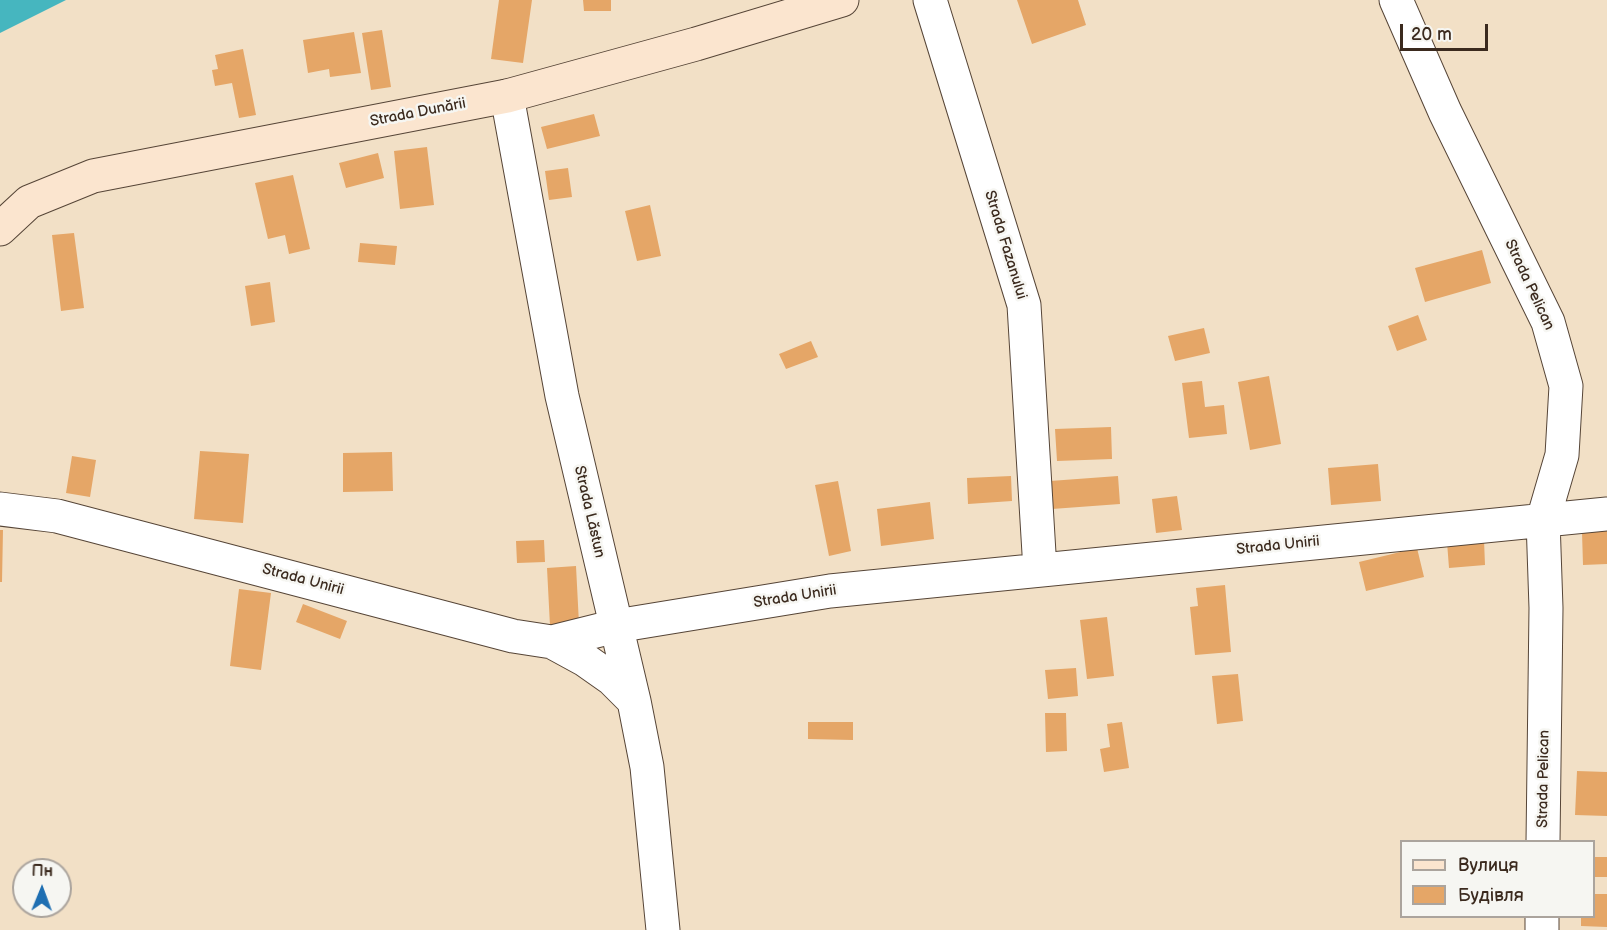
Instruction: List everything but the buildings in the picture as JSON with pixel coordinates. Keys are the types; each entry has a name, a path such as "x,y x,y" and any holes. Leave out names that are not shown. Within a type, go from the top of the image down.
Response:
{"main road":[{"name":"Strada Dunării","path":"0,229 29,202 93,176 507,96 696,44 842,0"}],"street":[{"name":"Strada Fazanului","path":"930,0 1024,305 1040,570"},
{"name":"Strada Pelican","path":"1396,0 1445,112 1548,322 1566,386 1562,455 1543,520 1546,608 1543,840"},
{"name":"Strada Lăstun","path":"507,96 562,396 634,701 647,767 663,930"},
{"name":"Strada Unirii","path":"0,509 57,516 513,636 552,642 616,626 830,591 1607,514"},
{"path":"552,642 585,660 612,679 634,701"}],"water":[{"path":"0,0 66,0 0,33"}]}
